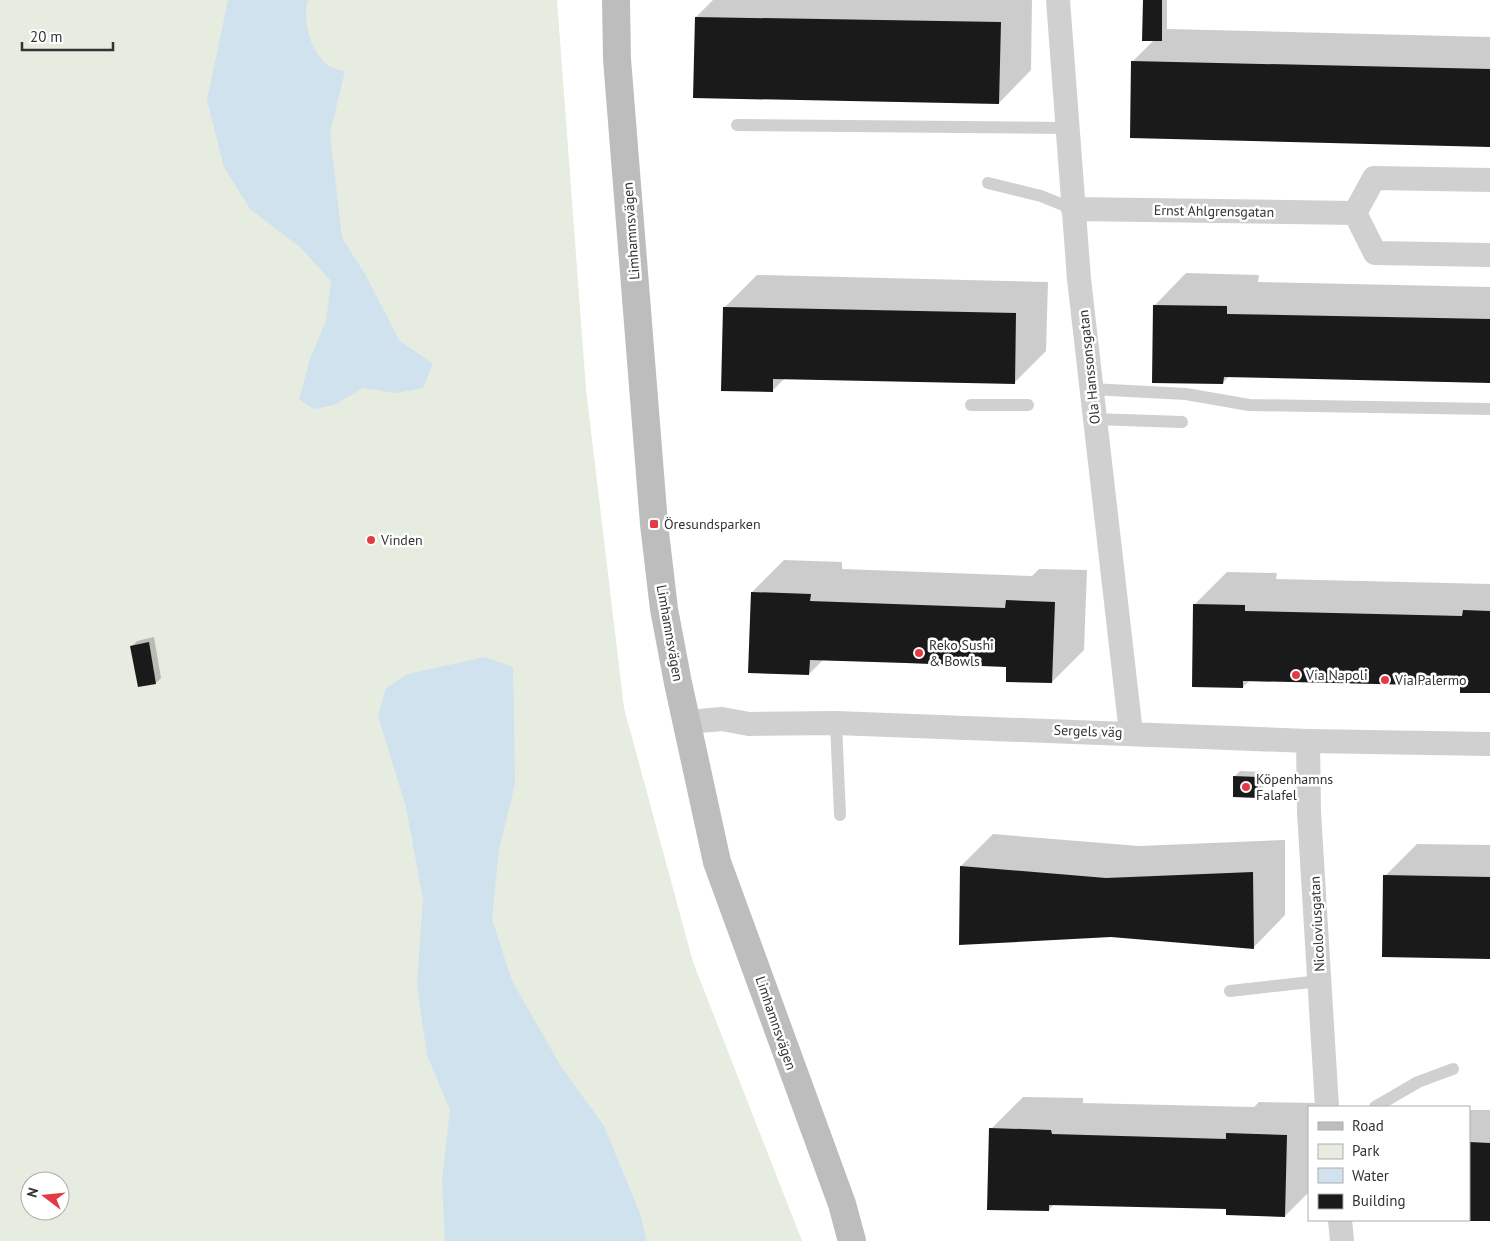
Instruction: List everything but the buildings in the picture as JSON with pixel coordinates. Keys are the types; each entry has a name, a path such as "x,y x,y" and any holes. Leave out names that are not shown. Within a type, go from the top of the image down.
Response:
{"main road":[{"name":"Limhamnsvägen","path":"616,0 618,59 654,524 664,608 717,862 842,1204 852,1241"}],"street":[{"name":"Ola Hanssonsgatan","path":"1058,0 1073,209 1094,419 1131,733"},
{"path":"1490,180 1374,178 1355,213 1375,253 1490,255"},
{"name":"Ernst Ahlgrensgatan","path":"1073,209 1355,213"},
{"name":"Sergels väg","path":"687,722 722,719 749,724 836,723 1308,740 1490,744"},
{"name":"Nicoloviusgatan","path":"1308,740 1309,812 1327,1106"},
{"path":"1340,1221 1342,1241"}],"lane":[{"path":"737,125 1068,128"},
{"path":"988,183 1041,196 1073,209"},
{"path":"1091,389 1186,394 1249,405 1490,409"},
{"path":"970,405 1028,405"},
{"path":"1094,419 1182,422"},
{"path":"836,723 840,815"},
{"path":"1230,991 1320,981"},
{"path":"1377,1106 1418,1082 1453,1069"}],"green space":[{"path":"0,0 557,0 586,389 624,708 693,962 802,1241 0,1241"}],"water":[{"path":"228,0 308,0 306,8 307,26 316,51 327,65 345,71 330,133 342,238 365,274 399,340 433,364 423,388 396,393 363,388 334,405 314,409 299,399 310,359 326,321 331,281 301,248 250,209 224,167 207,100"},
{"path":"485,657 513,667 515,784 499,849 492,919 512,981 562,1068 604,1126 641,1216 646,1241 445,1241 442,1182 450,1110 427,1055 417,985 423,899 406,807 378,716 386,688 408,674"}],"place":[{"name":"Öresundsparken","path":"654,524"},
{"name":"Vinden","path":"371,540"},
{"name":"Reko Sushi & Bowls","path":"919,653"},
{"name":"Via Napoli","path":"1296,675"},
{"name":"Via Palermo","path":"1385,680"},
{"name":"Köpenhamns Falafel","path":"1246,787"}]}
